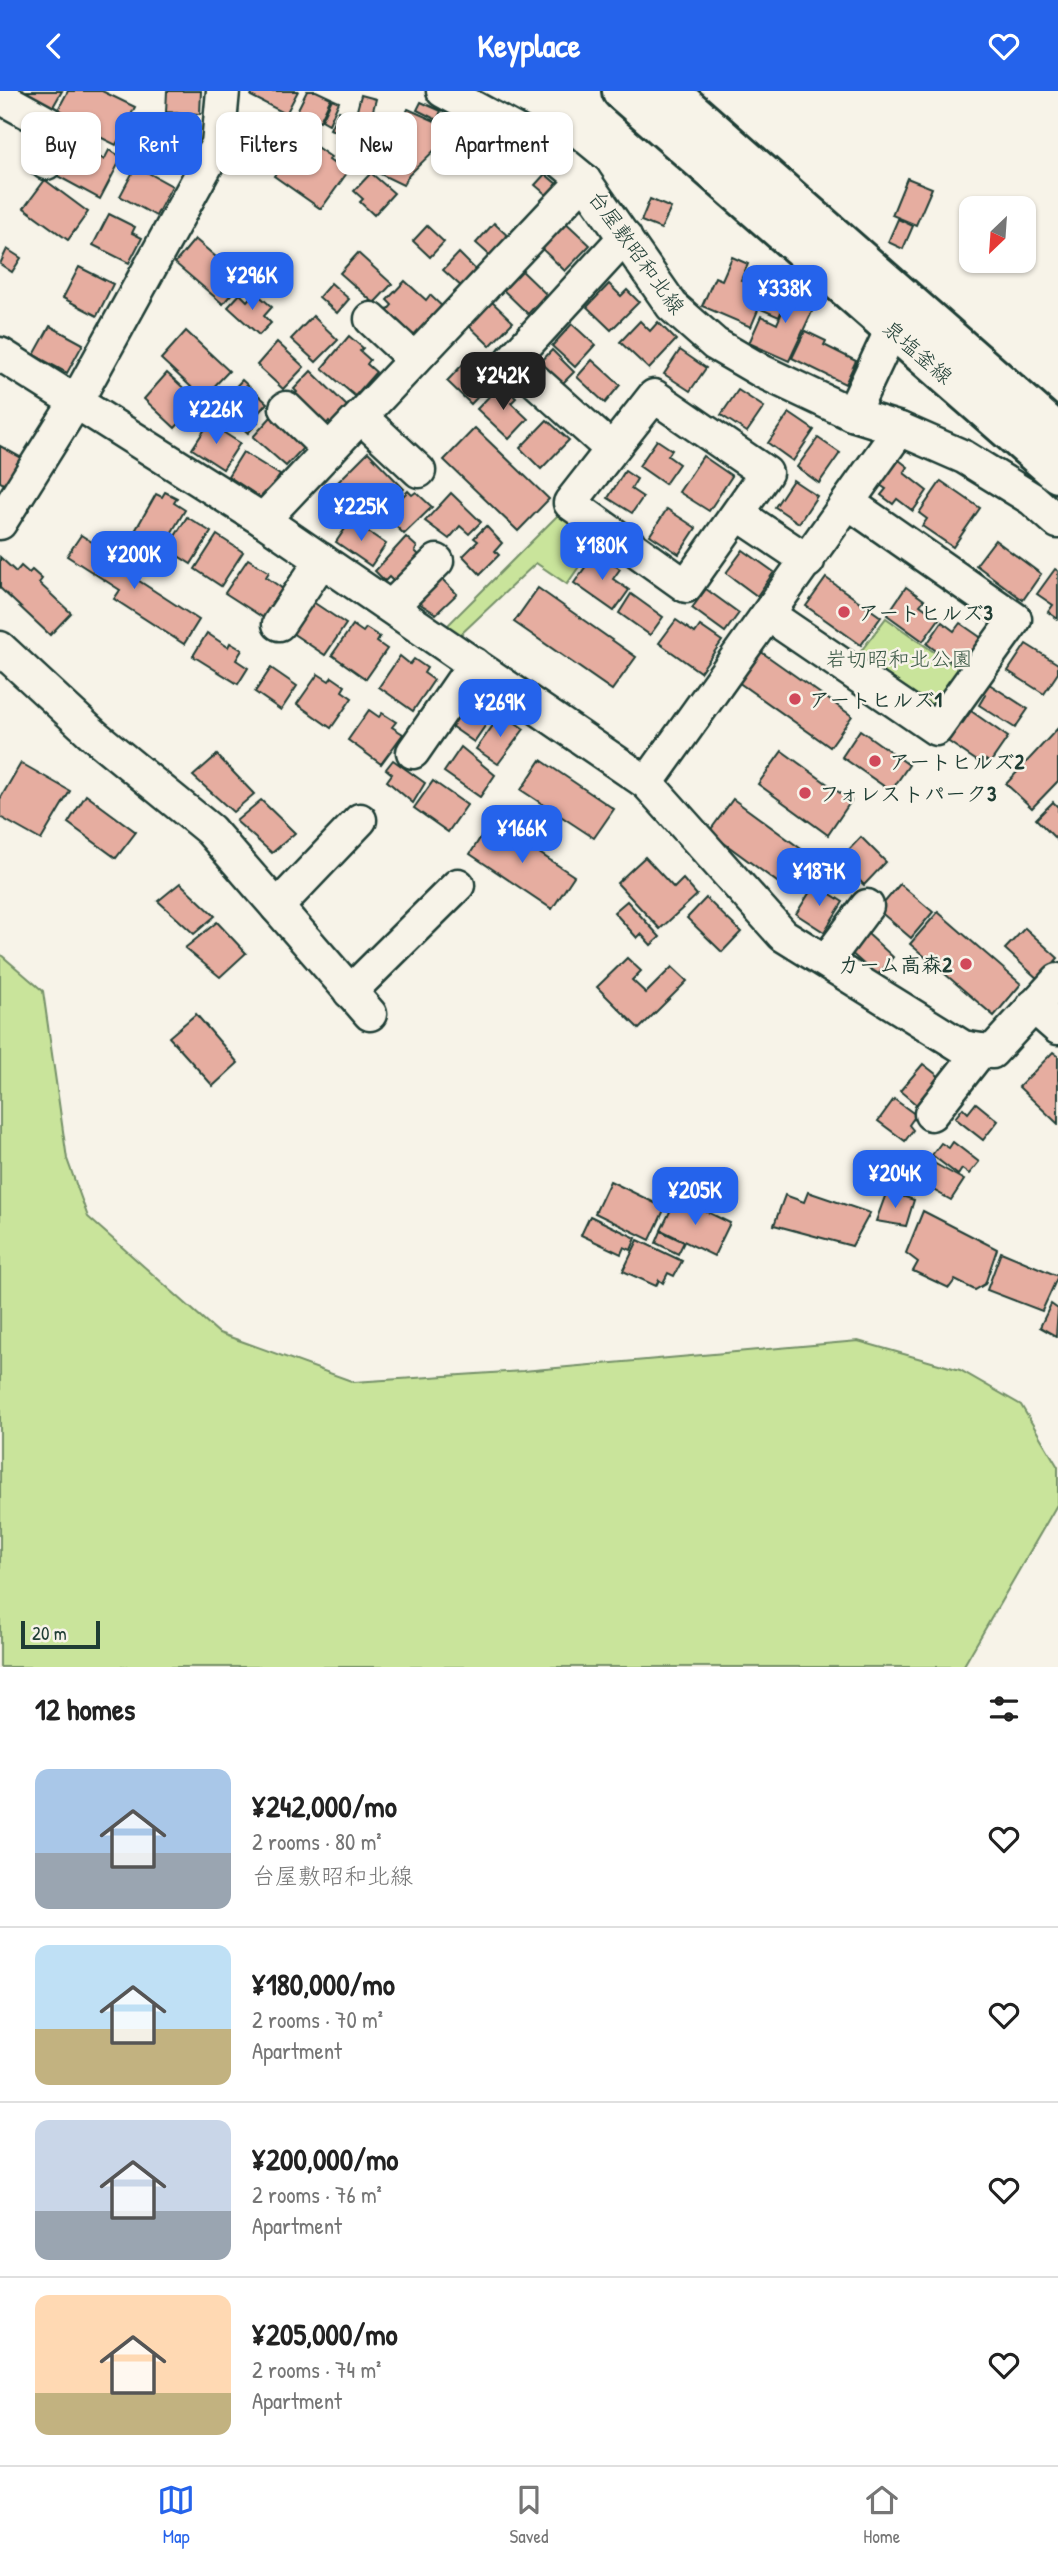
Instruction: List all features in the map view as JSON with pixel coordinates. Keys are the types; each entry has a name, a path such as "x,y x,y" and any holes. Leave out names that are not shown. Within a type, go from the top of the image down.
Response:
{"main road":[{"name":"泉塩釜線","path":"622,91 1058,473"},
{"name":"泉塩釜線","path":"668,91 1058,433"}],"street":[{"path":"3,91 0,96 28,112"},
{"path":"0,523 77,400 218,144 223,91"},
{"name":"台屋敷昭和北線","path":"443,91 539,143 584,180 671,306 715,344 763,372 852,414 900,429 964,457 1032,499 1058,522"},
{"path":"263,520 584,180"},
{"path":"610,448 512,360 625,237"},
{"path":"371,319 414,359"},
{"path":"852,414 891,329"},
{"path":"0,354 77,400 263,520 647,783 783,935 963,1047 992,1052 1058,980"},
{"path":"654,396 766,473 686,586 570,503 610,448 654,396"},
{"path":"286,408 329,450"},
{"path":"361,417 419,471"},
{"path":"647,783 900,429"},
{"path":"769,615 936,729 1015,619 849,503"},
{"path":"738,514 808,561"},
{"path":"279,624 322,560"},
{"path":"391,607 437,561"},
{"path":"0,647 95,736 210,830 360,1003 458,885"},
{"path":"413,752 474,664"},
{"path":"277,907 360,820"},
{"path":"826,961 867,906"},
{"path":"1033,1006 1058,1028"},
{"path":"931,1114 981,1050"}],"green space":[{"path":"561,512 598,539 567,584 536,563 459,636 446,627"},
{"name":"岩切昭和北公園","path":"886,618 962,672 940,703 922,705 855,659"},
{"path":"0,954 43,991 67,1159 88,1217 219,1333 354,1382 523,1371 858,1341 960,1370 1021,1405 1058,1467 1058,1503 963,1667 0,1667"}],"building":[{"path":"21,91 62,91 50,112"},
{"path":"68,91 102,91 135,107 132,112 115,112 115,145 101,138 101,112 57,112"},
{"path":"167,91 201,91 200,112 166,112"},
{"path":"253,91 298,91 287,112 251,96"},
{"path":"307,91 316,91 331,98 322,117 322,112 297,111"},
{"path":"361,95 376,99 373,112 357,112"},
{"path":"332,99 339,102 329,124 322,120"},
{"path":"421,102 441,111 431,112 431,117 417,110"},
{"path":"417,113 431,119 431,153 417,167"},
{"path":"336,117 336,132 330,129"},
{"path":"109,150 115,153 115,170 100,199 56,175 101,175 101,158 104,160"},
{"path":"322,151 336,165 336,175 346,175 321,209 274,176 322,175"},
{"path":"131,175 152,175 172,186 156,216 120,196"},
{"path":"369,175 373,175 394,193 374,215 360,202 363,199 354,191"},
{"path":"382,175 409,175 403,185"},
{"path":"546,175 558,185 549,197 535,185"},
{"path":"907,178 932,188 916,225 892,215"},
{"path":"45,180 88,212 68,240 24,208"},
{"path":"650,199 671,208 661,229 641,221"},
{"path":"109,214 135,227 132,233 142,238 129,263 93,245"},
{"path":"562,219 590,245 565,271 537,244"},
{"path":"898,219 913,226 903,249 888,242"},
{"path":"494,223 513,241 495,260 476,243"},
{"path":"427,226 444,242 430,257 413,241"},
{"path":"195,239 243,280 223,304 175,263"},
{"path":"7,249 21,258 12,272 0,264"},
{"path":"358,253 392,284 374,303 340,273"},
{"path":"459,253 478,272 463,288 443,270"},
{"path":"732,257 748,264 741,280 766,291 751,327 702,306 715,277 722,280"},
{"path":"517,266 546,294 528,314 498,285"},
{"path":"79,267 113,284 97,316 63,298"},
{"path":"779,267 793,281 779,317 761,309"},
{"path":"405,281 426,300 430,295 446,310 417,341 386,312 392,305 387,300"},
{"path":"795,282 817,301 789,361 749,343 761,316 777,324"},
{"path":"331,283 349,299 337,313 319,297"},
{"path":"609,284 621,296 627,290 639,302 611,330 587,307"},
{"path":"255,292 272,307 264,316 271,323 259,335 228,307 240,294 247,301"},
{"path":"488,298 513,322 490,346 465,322"},
{"path":"313,316 338,340 316,362 291,339"},
{"path":"640,321 650,331 658,322 676,340 649,369 620,342"},
{"path":"572,324 595,345 575,367 552,346"},
{"path":"50,326 83,344 67,373 34,355"},
{"path":"186,331 229,371 203,398 161,359"},
{"path":"805,331 826,341 824,345 856,361 845,384 792,358"},
{"path":"349,336 363,348 360,351 370,360 367,364 376,372 355,396 322,368"},
{"path":"277,342 304,367 283,389 257,365"},
{"path":"552,350 574,372 560,386 538,365"},
{"path":"680,350 706,368 690,391 664,374"},
{"path":"467,360 491,383 471,404 447,381"},
{"path":"592,360 620,385 605,403 577,377"},
{"path":"311,371 348,407 332,424 329,421 324,427 293,397 297,392 294,389"},
{"path":"167,373 199,402 175,428 144,399"},
{"path":"242,380 267,403 254,418 258,422 248,433 218,406"},
{"path":"501,384 516,398 511,403 528,419 509,439 477,409"},
{"path":"738,390 764,407 747,432 721,415"},
{"path":"789,413 814,430 793,461 768,443"},
{"path":"271,417 304,447 286,466 253,437"},
{"path":"547,420 569,440 541,469 520,448"},
{"path":"209,423 240,443 223,469 192,449"},
{"path":"475,428 549,499 518,531 444,460"},
{"path":"818,438 840,453 819,483 797,467"},
{"path":"657,440 672,450 668,456 679,464 665,484 639,466"},
{"path":"0,446 31,463 13,489 0,482"},
{"path":"243,452 280,475 264,500 228,476"},
{"path":"368,452 404,489 374,519 337,483"},
{"path":"703,456 732,476 709,511 679,492"},
{"path":"899,460 908,467 904,473 927,491 913,511 897,499 893,504 881,495 886,489 880,485"},
{"path":"625,471 637,479 631,489 643,497 632,513 608,498"},
{"path":"793,480 817,496 799,523 775,507"},
{"path":"941,481 980,508 953,547 922,526 927,519 919,513"},
{"path":"408,491 412,495 416,492 432,507 404,534 384,515"},
{"path":"165,492 177,498 174,503 185,510 163,547 135,531 156,494 162,497"},
{"path":"451,493 481,522 469,534 460,526 449,539 425,521"},
{"path":"667,509 696,528 679,554 650,535"},
{"path":"187,517 211,532 191,564 167,549"},
{"path":"351,520 386,544 371,566 336,542"},
{"path":"486,526 502,543 495,551 499,555 480,574 463,556 478,541 474,538"},
{"path":"81,535 134,569 130,575 199,620 184,644 114,599 120,590 67,556"},
{"path":"217,535 243,552 221,586 195,569"},
{"path":"406,537 417,547 415,551 420,556 395,583 389,577 385,581 375,571"},
{"path":"995,540 1041,574 1023,600 976,565"},
{"path":"743,550 774,572 757,596 726,573"},
{"path":"596,552 620,569 613,579 629,590 614,611 574,583"},
{"path":"0,557 16,572 21,566 29,573 32,570 42,579 39,583 71,613 50,635 0,588"},
{"path":"248,559 269,572 266,577 286,591 267,620 225,593"},
{"path":"1055,569 1058,571 1058,619 1048,612 1053,605 1037,594"},
{"name":"アートヒルズ3","path":"826,578 881,617 861,645 806,606"},
{"path":"442,579 457,594 436,614 419,603"},
{"path":"906,587 924,600 920,605 939,619 923,641 887,615"},
{"path":"538,588 636,657 612,690 514,622"},
{"path":"706,589 739,613 725,632 692,608"},
{"path":"631,594 663,617 650,635 619,613"},
{"path":"310,600 346,624 325,655 289,631"},
{"path":"676,620 695,633 700,626 722,641 700,672 659,643"},
{"path":"942,622 954,631 960,623 983,639 961,669 927,644"},
{"path":"353,625 363,632 366,628 380,637 377,642 387,649 366,679 332,655"},
{"path":"207,633 228,647 230,643 242,650 236,660 248,668 238,684 193,656"},
{"path":"1026,644 1058,664 1058,673 1044,694 1008,671"},
{"name":"アートヒルズ1","path":"760,651 852,716 830,747 738,682"},
{"path":"400,656 410,664 414,659 427,668 424,673 434,680 413,711 379,687"},
{"path":"271,668 297,686 281,710 255,692"},
{"path":"318,674 329,681 332,677 345,686 342,691 352,698 331,728 297,704"},
{"path":"986,682 1028,709 1015,728 979,705 985,695 980,692"},
{"path":"476,688 500,704 474,742 451,726"},
{"path":"369,710 379,717 382,713 396,722 392,727 403,734 381,764 348,740"},
{"path":"971,711 1008,737 990,763 986,760 983,765 946,740 958,722 962,724"},
{"path":"502,713 524,729 498,764 476,749"},
{"path":"1058,728 1058,781 1032,808 1006,784"},
{"name":"アートヒルズ2","path":"860,730 909,765 891,791 842,757"},
{"path":"461,747 495,775 480,797 444,772"},
{"name":"フォレストパーク3","path":"782,751 851,801 828,835 758,784"},
{"path":"217,755 254,794 233,812 193,776"},
{"path":"393,760 425,783 413,803 387,781 392,774 386,769"},
{"path":"541,760 614,809 594,838 521,790"},
{"path":"21,763 70,791 41,840 0,817 0,799"},
{"path":"433,781 467,805 448,832 414,808"},
{"path":"86,795 136,832 116,858 68,823"},
{"path":"733,799 808,854 784,887 709,832"},
{"path":"261,800 295,833 272,853 236,821"},
{"path":"1053,802 1058,807 1058,841 1036,819"},
{"path":"491,821 574,876 552,909 470,854"},
{"path":"861,837 886,862 864,885 839,860"},
{"path":"645,857 674,888 683,879 697,895 660,929 617,883"},
{"path":"180,883 215,916 194,934 158,901"},
{"path":"815,884 843,902 824,932 796,914"},
{"path":"900,884 933,912 911,938 878,910"},
{"path":"706,898 741,932 722,952 687,918"},
{"path":"627,901 660,937 651,945 641,934 637,938 614,912"},
{"name":"カーム高森2","path":"938,912 1021,984 994,1016 910,944"},
{"path":"217,922 246,953 220,977 185,948"},
{"path":"1025,928 1058,958 1039,980 1005,949"},
{"path":"866,932 893,957 877,976 849,951"},
{"path":"627,958 641,971 632,980 646,993 672,967 687,981 639,1029 597,987"},
{"path":"196,1014 238,1063 213,1086 169,1037"},
{"path":"1053,1052 1058,1056 1058,1124 1019,1087"},
{"path":"923,1064 941,1078 918,1106 900,1091"},
{"path":"894,1099 916,1115 909,1125 913,1130 905,1141 878,1121"},
{"path":"976,1103 998,1121 983,1140 955,1118 963,1108 968,1113"},
{"path":"953,1142 979,1162 969,1174 962,1169 958,1175 932,1155 941,1143 949,1148"},
{"path":"932,1162 964,1180 951,1200 921,1183"},
{"path":"610,1181 665,1208 650,1240 595,1213"},
{"path":"887,1191 914,1200 906,1226 876,1221"},
{"path":"808,1192 870,1213 852,1246 774,1225 785,1195 804,1202"},
{"path":"677,1197 730,1223 714,1256 661,1230"},
{"path":"923,1211 997,1249 985,1284 975,1290 955,1280 949,1288 913,1271 918,1262 906,1253"},
{"path":"590,1216 636,1238 631,1250 624,1247 621,1254 581,1235"},
{"path":"661,1231 684,1242 678,1254 656,1243"},
{"path":"638,1240 682,1261 674,1276 668,1273 663,1283 659,1280 656,1286 623,1271"},
{"path":"1001,1252 1058,1276 1042,1311 987,1290"},
{"path":"1051,1304 1058,1309 1056,1336 1040,1327"}],"place":[{"name":"アートヒルズ3","path":"844,612"},
{"name":"アートヒルズ1","path":"795,699"},
{"name":"アートヒルズ2","path":"875,761"},
{"name":"フォレストパーク3","path":"805,793"},
{"name":"カーム高森2","path":"966,964"}]}
